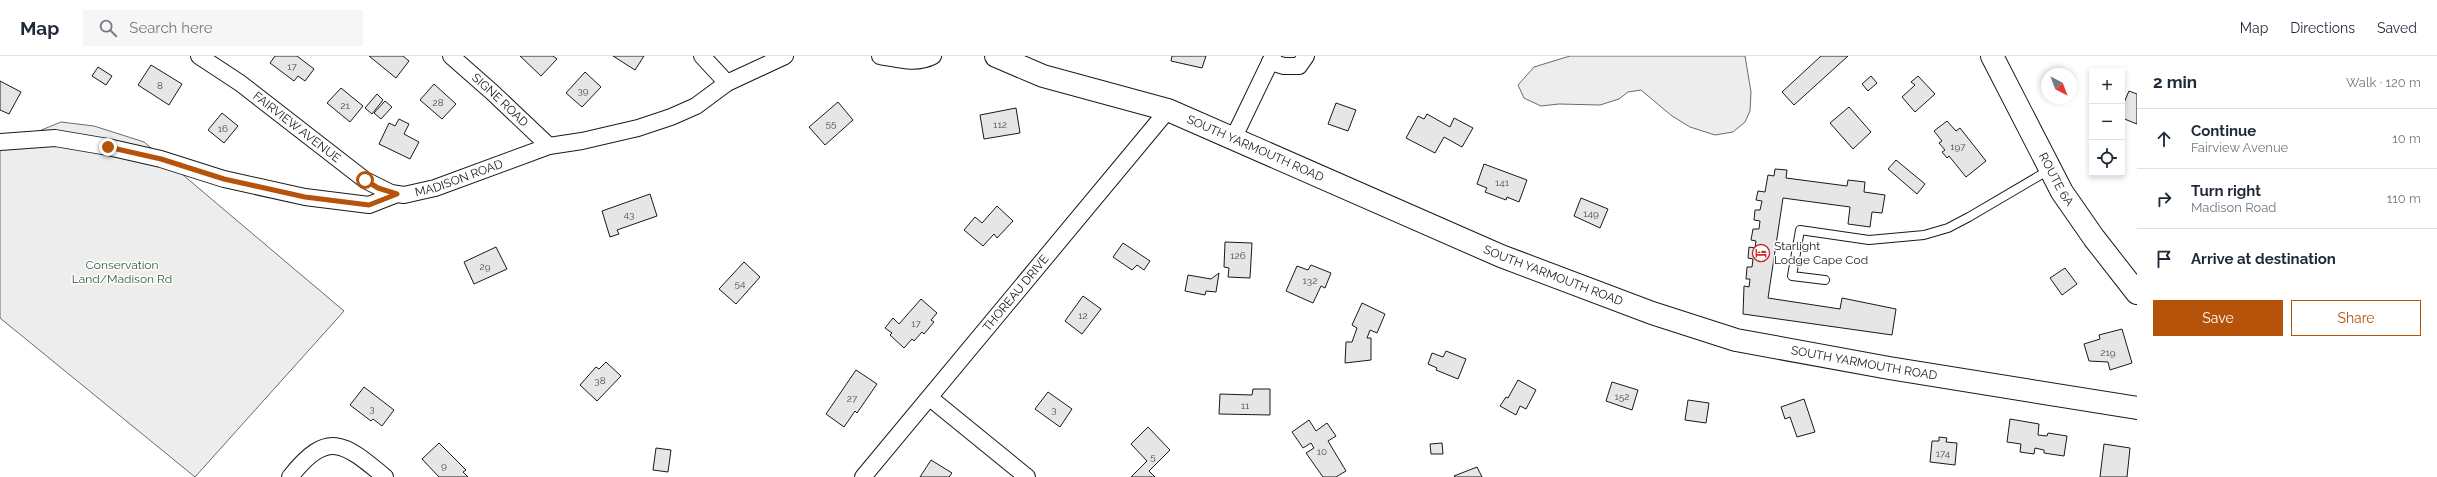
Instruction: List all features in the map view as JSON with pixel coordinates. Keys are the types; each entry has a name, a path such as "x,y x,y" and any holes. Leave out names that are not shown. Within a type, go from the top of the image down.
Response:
{"main road":[{"name":"SOUTH YARMOUTH ROAD","path":"996,56 1043,76 1168,110 1501,256 1652,313 1736,340 1889,368 2137,408"},
{"name":"ROUTE 6A","path":"1992,56 2050,169 2082,221 2137,293"}],"street":[{"name":"FAIRVIEW AVENUE","path":"199,56 240,82 365,180 378,188 397,194"},
{"name":"SIGNE ROAD","path":"451,56 492,92 549,146"},
{"path":"702,56 727,84"},
{"name":"MADISON ROAD","path":"0,142 55,138 108,147 161,159 224,179 305,197 369,205 397,194 415,193 434,188 549,146 582,141 638,128 696,106 727,84 785,56"},
{"path":"880,56 911,61 926,60 934,56"},
{"path":"1234,138 1272,59 1293,67 1298,66 1306,56"},
{"name":"THOREAU DRIVE","path":"863,477 1168,110"},
{"path":"930,398 1027,477"},
{"path":"290,477 312,452 322,447 331,446 342,447 358,454 385,477"}],"lane":[{"path":"1825,280 1792,276 1800,230 1869,240 1924,235 1948,228 1970,217 2050,169"}],"shaded area":[{"path":"1570,56 1745,56 1751,92 1750,111 1745,122 1733,132 1715,135 1690,127 1672,116 1641,90 1628,92 1619,99 1600,105 1559,104 1541,106 1524,98 1518,85 1534,67"},
{"name":"Conservation Land/Madison Rd","path":"61,122 94,126 144,142 344,311 195,477 0,318 0,147"}],"building":[{"path":"275,56 297,56 314,69 305,81 298,76 294,81 270,63"},
{"path":"369,56 403,56 409,61 396,78"},
{"path":"520,56 553,56 557,59 541,76"},
{"path":"613,56 644,56 635,70"},
{"path":"1172,56 1206,56 1202,68 1171,61"},
{"path":"1821,56 1848,56 1794,105 1782,92"},
{"path":"151,65 182,84 169,105 138,85"},
{"path":"98,67 112,76 106,85 92,76"},
{"path":"585,72 601,87 582,107 566,93"},
{"path":"1871,76 1877,83 1868,91 1862,84"},
{"path":"1918,76 1935,94 1915,112 1902,97 1915,85 1911,82"},
{"path":"0,81 21,92 9,114 0,110"},
{"path":"434,84 456,104 442,119 420,100"},
{"path":"341,88 363,106 350,122 327,103"},
{"path":"2129,91 2137,94 2137,124 2125,119 2125,100"},
{"path":"377,94 383,100 372,114 365,108"},
{"path":"385,101 392,107 381,119 374,113"},
{"path":"838,102 853,120 825,145 809,127"},
{"path":"1336,103 1356,110 1348,131 1328,124"},
{"path":"1849,107 1871,132 1853,149 1830,123"},
{"path":"1016,108 1020,133 984,139 980,115"},
{"path":"222,113 238,126 224,143 208,130"},
{"path":"1427,114 1450,127 1454,118 1473,128 1462,147 1444,137 1435,153 1406,138 1418,116 1424,119"},
{"path":"399,119 409,124 404,134 419,142 410,159 379,144 389,123 395,126"},
{"path":"1947,121 1956,131 1960,128 1986,161 1966,177 1949,156 1947,158 1942,152 1945,150 1939,143 1942,141 1934,131"},
{"path":"1896,160 1925,184 1917,194 1888,169"},
{"path":"1484,164 1527,180 1519,202 1507,197 1506,200 1485,192 1487,188 1477,184"},
{"name":"Starlight Lodge Cape Cod","path":"1775,169 1787,170 1786,178 1847,186 1848,180 1865,182 1864,192 1885,195 1882,213 1872,212 1870,227 1848,224 1850,207 1783,198 1768,298 1840,309 1842,298 1896,309 1892,335 1743,314 1744,286 1749,287 1750,279 1746,279 1747,267 1752,267 1753,259 1748,258 1749,247 1755,248 1756,241 1751,240 1753,229 1759,229 1760,221 1754,220 1755,210 1760,210 1762,201 1756,200 1758,191 1765,192 1768,175 1774,176"},
{"path":"650,194 657,216 617,230 619,234 610,237 602,211"},
{"path":"1581,198 1608,209 1600,228 1574,216"},
{"path":"997,206 1013,221 997,238 994,234 983,246 964,230 975,217 982,223"},
{"path":"1225,242 1252,243 1250,278 1228,277 1229,268 1224,267"},
{"path":"1123,243 1150,261 1144,270 1137,265 1132,270 1113,257"},
{"path":"496,247 507,269 474,284 464,262"},
{"path":"744,262 760,277 736,304 719,289"},
{"path":"1311,265 1331,273 1325,288 1321,286 1313,303 1286,291 1297,266 1308,270"},
{"path":"2065,268 2077,284 2062,295 2050,278"},
{"path":"1219,273 1216,292 1206,291 1205,295 1185,291 1188,275 1211,279"},
{"path":"1083,296 1101,309 1082,334 1065,321"},
{"path":"921,299 937,313 931,320 934,322 924,334 922,332 914,341 912,339 904,348 890,335 892,333 885,328 893,318 899,324"},
{"path":"1362,303 1385,314 1377,333 1370,330 1367,338 1371,338 1371,360 1345,363 1346,342 1352,342 1357,328 1352,325"},
{"path":"2122,329 2132,363 2110,370 2108,362 2089,361 2084,344 2100,339 2099,335"},
{"path":"1446,351 1466,359 1458,379 1436,370 1437,368 1428,364 1432,353 1443,357"},
{"path":"606,362 621,376 597,401 580,385 596,367 599,369"},
{"path":"856,370 877,384 857,413 855,411 844,427 826,414"},
{"path":"1518,380 1536,390 1526,409 1520,406 1516,415 1500,406 1506,397 1508,398"},
{"path":"1612,382 1638,390 1632,410 1606,401"},
{"path":"364,387 394,410 382,426 373,419 371,421 350,405"},
{"path":"1253,389 1270,389 1270,415 1219,414 1220,394 1252,395"},
{"path":"1048,392 1072,409 1060,427 1035,409"},
{"path":"1804,399 1815,432 1797,437 1790,417 1785,419 1781,407"},
{"path":"1688,400 1709,403 1706,423 1685,420"},
{"path":"2010,419 2039,424 2038,435 2047,436 2048,433 2067,436 2064,456 2044,453 2044,450 2035,448 2034,454 2020,452 2021,444 2007,442"},
{"path":"1309,420 1316,431 1327,423 1336,436 1328,441 1346,471 1336,477 1323,477 1306,453 1314,448 1311,443 1303,448 1292,432"},
{"path":"1148,427 1170,450 1149,471 1155,477 1131,477 1147,461 1131,444"},
{"path":"1939,437 1947,438 1946,442 1957,443 1955,465 1930,462 1932,441 1939,441"},
{"path":"439,443 466,470 463,472 468,477 439,477 422,459"},
{"path":"1442,443 1443,454 1431,454 1430,444"},
{"path":"2104,444 2130,448 2127,477 2100,477"},
{"path":"656,448 671,450 668,472 653,470"},
{"path":"931,460 952,473 949,477 920,477"},
{"path":"1477,467 1482,477 1454,476"}],"place":[{"name":"Starlight Lodge Cape Cod","path":"1761,253"}],"route":[{"path":"108,147 161,159 224,179 305,197 369,205 397,194 378,188 365,180"}]}
